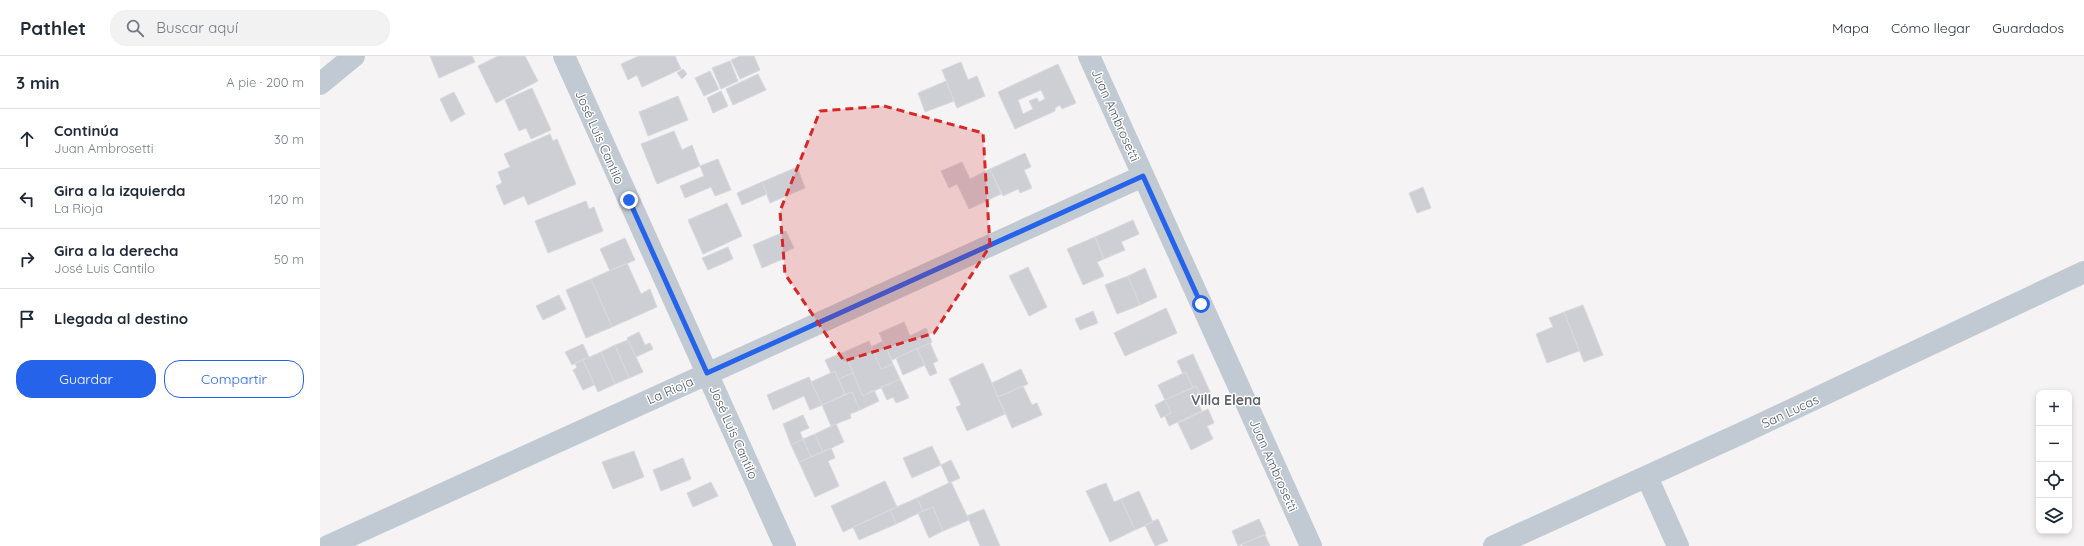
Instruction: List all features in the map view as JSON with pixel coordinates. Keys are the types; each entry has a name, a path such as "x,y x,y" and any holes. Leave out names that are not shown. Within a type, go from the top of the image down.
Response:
{"street":[{"path":"320,84 354,56"},
{"name":"José Luis Cantilo","path":"564,56 785,546"},
{"name":"Juan Ambrosetti","path":"1089,56 1311,546"},
{"name":"La Rioja","path":"328,546 1143,176"},
{"name":"San Lucas","path":"1494,546 1647,477 2084,272"},
{"path":"1647,477 1678,546"}],"highlighted area":[{"path":"884,106 983,133 990,246 934,333 844,361 785,274 780,211 820,111"}],"building":[{"path":"430,56 472,56 475,62 439,78"},
{"path":"498,56 525,56 538,81 496,103 478,66"},
{"path":"639,56 675,56 681,69 642,87 637,75 628,80 621,64"},
{"path":"740,56 754,56 760,70 740,79 731,60"},
{"path":"730,61 738,81 721,89 712,68"},
{"path":"961,62 968,80 977,76 985,96 957,108 942,70"},
{"path":"1058,64 1076,103 1062,109 1060,105 1055,108 1055,111 1015,129 998,92","holes":["1041,90 1045,99 1039,102 1037,98 1029,101 1033,109 1023,114 1018,100"]},
{"path":"683,69 687,74 682,79 677,73"},
{"path":"710,71 719,89 704,96 695,78"},
{"path":"758,74 766,90 733,105 726,89"},
{"path":"946,81 954,101 925,112 918,93"},
{"path":"532,88 551,130 531,139 526,128 519,131 505,100"},
{"path":"721,91 728,106 713,113 707,98"},
{"path":"454,92 465,114 451,122 440,99"},
{"path":"678,96 688,120 648,136 639,112"},
{"path":"674,131 682,150 692,145 700,166 657,184 641,144"},
{"path":"550,134 553,141 557,139 576,184 528,205 524,196 504,205 496,186 502,183 498,172 510,167 504,154"},
{"path":"1025,153 1031,167 1024,170 1032,188 1020,193 1018,189 1003,196 990,169"},
{"path":"718,159 731,190 715,196 711,187 685,198 680,186 704,176 700,166"},
{"path":"962,162 970,179 990,169 1001,194 969,209 957,184 949,188 941,171"},
{"path":"797,167 805,188 770,203 762,182"},
{"path":"762,182 767,194 742,205 737,193"},
{"path":"1423,187 1431,208 1417,213 1409,193"},
{"path":"586,201 589,209 594,207 603,231 548,253 535,221"},
{"path":"727,203 742,236 703,254 688,220"},
{"path":"1133,220 1139,234 1121,242 1125,250 1104,259 1095,237"},
{"path":"786,231 794,248 781,254 783,259 762,268 753,245"},
{"path":"1095,237 1104,259 1097,262 1104,276 1083,285 1067,249"},
{"path":"625,238 635,260 610,271 600,249"},
{"path":"728,247 733,259 708,270 702,258"},
{"path":"627,263 641,294 650,289 657,307 612,327 591,279"},
{"path":"1028,267 1047,307 1029,316 1009,276"},
{"path":"1145,268 1157,297 1140,305 1128,276"},
{"path":"1128,276 1140,305 1117,314 1105,285"},
{"path":"591,279 612,327 586,338 566,290"},
{"path":"559,295 566,309 543,320 536,306"},
{"path":"1583,305 1603,355 1584,362 1564,312"},
{"path":"1166,308 1177,333 1125,356 1114,333"},
{"path":"1093,311 1098,323 1080,330 1075,319"},
{"path":"1564,312 1579,351 1547,363 1536,334 1553,327 1549,318"},
{"path":"904,322 910,336 926,328 932,342 892,360 879,333"},
{"path":"639,332 645,345 650,343 653,349 636,357 627,338"},
{"path":"628,340 643,372 629,378 615,345"},
{"path":"869,341 881,369 893,364 900,379 863,396 844,352"},
{"path":"883,341 893,364 881,369 871,347"},
{"path":"930,343 938,361 933,363 937,373 930,376 917,349"},
{"path":"583,344 589,357 572,365 565,352"},
{"path":"615,345 629,378 615,384 601,352"},
{"path":"917,349 925,365 903,375 896,358"},
{"path":"601,352 615,384 598,392 583,360"},
{"path":"844,352 853,373 838,379 835,371 831,373 825,360"},
{"path":"1193,354 1211,394 1202,398 1196,386 1193,388 1186,372 1183,374 1177,361"},
{"path":"583,360 594,385 583,390 573,370 577,368 575,363"},
{"path":"983,363 1005,414 967,431 956,407 961,405 949,379"},
{"path":"1021,369 1028,384 998,397 992,383"},
{"path":"835,371 845,394 822,405 811,382"},
{"path":"1186,372 1193,388 1165,400 1158,385"},
{"path":"853,373 863,396 874,390 879,401 860,410 852,392 845,394 838,379"},
{"path":"809,377 822,405 810,410 804,396 773,410 767,395"},
{"path":"900,379 909,398 896,403 893,397 887,400 881,387"},
{"path":"1023,386 1032,405 1037,403 1042,415 1012,428 998,397"},
{"path":"1196,386 1202,398 1197,401 1202,411 1169,426 1165,416 1171,413 1165,400"},
{"path":"852,392 860,410 850,414 851,418 831,426 822,405"},
{"path":"1165,400 1171,413 1161,418 1155,405"},
{"path":"1208,409 1214,423 1207,426 1213,439 1191,450 1178,423"},
{"path":"803,415 809,428 800,432 803,439 791,445 783,424"},
{"path":"836,424 844,442 823,452 815,434"},
{"path":"815,434 823,452 811,457 803,439"},
{"path":"803,439 811,457 799,462 791,445"},
{"path":"932,446 941,465 912,478 903,458"},
{"path":"831,448 835,458 828,461 839,486 815,497 799,462"},
{"path":"634,451 644,477 613,489 602,462"},
{"path":"683,458 691,479 661,491 653,470"},
{"path":"951,460 960,478 949,483 941,465"},
{"path":"885,481 897,507 843,532 831,506"},
{"path":"711,482 718,496 693,507 687,493"},
{"path":"951,482 969,520 943,531 933,507 923,511 917,498"},
{"path":"1106,483 1114,502 1121,499 1135,530 1110,542 1086,491"},
{"path":"1139,491 1153,522 1135,530 1121,499"},
{"path":"917,498 923,511 896,524 890,510"},
{"path":"933,507 943,531 929,538 918,513"},
{"path":"984,509 1000,546 980,546 967,516"},
{"path":"890,510 896,524 859,540 853,527"},
{"path":"1158,519 1168,541 1155,546 1145,525"},
{"path":"1259,519 1266,534 1238,546 1232,531"},
{"path":"1265,535 1270,546 1243,546 1242,544"}],"district":[{"name":"Villa Elena","path":"1226,400"}],"route":[{"path":"629,200 707,373 1143,176 1201,304"}]}
